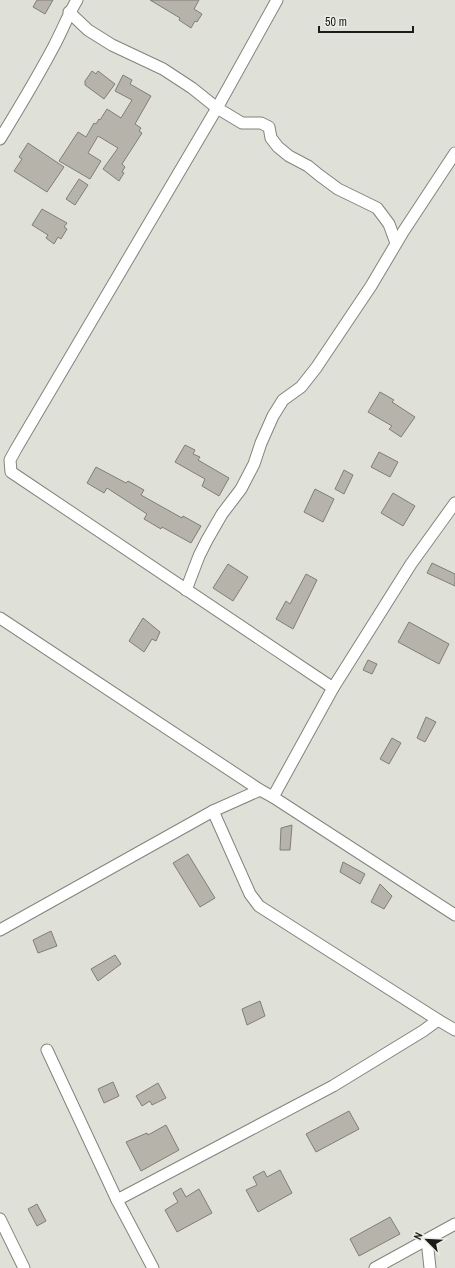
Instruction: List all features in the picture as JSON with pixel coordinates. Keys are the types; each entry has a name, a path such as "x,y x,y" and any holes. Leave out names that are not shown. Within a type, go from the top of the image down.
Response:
{"street":[{"path":"0,139 35,81 58,38 69,12 77,0"},
{"path":"277,0 217,108 10,460 11,472 333,688"},
{"path":"69,12 88,30 112,45 163,69 242,124 261,123 269,127 271,138 278,147 289,156 308,166 318,175 343,192 377,208 389,224 396,243"},
{"path":"186,590 199,556 222,514 241,489 254,464 261,442 273,416 283,400 301,388 316,368 371,286 396,243 455,153"},
{"path":"274,797 333,688 411,564 455,502"},
{"path":"0,618 260,790 274,797 455,915"},
{"path":"0,930 213,811 260,790"},
{"path":"213,811 250,894 259,906 455,1030"},
{"path":"117,1200 333,1086 423,1031 438,1020"},
{"path":"47,1050 117,1200 152,1268"},
{"path":"0,1219 24,1268"},
{"path":"375,1268 455,1224"},
{"path":"427,1240 430,1268"}],"building":[{"path":"37,0 53,0 45,14 33,7"},
{"path":"150,0 199,0 194,9 202,14 191,28 179,20 180,18"},
{"path":"92,71 96,74 98,71 115,84 104,99 85,85 85,81"},
{"path":"123,75 132,80 130,84 151,96 135,124 141,128 139,131 142,133 122,164 125,167 122,172 124,173 119,181 103,169 118,148 98,136 88,153 101,161 90,179 59,161 78,132 86,137 94,123 96,124 99,119 100,120 107,109 121,118 132,100 115,91"},
{"path":"28,143 64,167 47,192 14,171 22,159 19,157"},
{"path":"79,179 88,185 75,205 66,199"},
{"path":"42,209 67,223 64,227 67,229 61,239 58,237 54,244 46,238 48,235 32,225"},
{"path":"380,392 394,400 392,402 415,417 401,437 389,429 392,426 368,412"},
{"path":"185,445 195,450 193,454 200,457 198,460 229,478 219,496 202,486 205,479 175,462"},
{"path":"379,452 398,462 390,477 371,467"},
{"path":"96,467 126,483 128,481 144,490 141,495 182,518 183,516 201,526 191,543 144,519 147,514 107,488 104,493 87,483"},
{"path":"344,470 353,475 344,494 335,489"},
{"path":"315,489 334,499 323,522 304,512"},
{"path":"393,493 415,506 403,526 381,513"},
{"path":"432,563 455,574 455,586 427,573"},
{"path":"228,564 248,577 233,601 213,588"},
{"path":"306,574 317,580 293,629 276,619 286,601 290,604"},
{"path":"143,618 160,632 156,641 152,639 144,652 129,641"},
{"path":"409,622 449,644 439,664 398,642"},
{"path":"368,660 377,664 372,674 363,670"},
{"path":"426,717 436,722 425,742 417,738"},
{"path":"392,738 401,743 389,764 380,759"},
{"path":"292,825 290,850 280,850 281,828"},
{"path":"188,854 215,898 200,907 173,863"},
{"path":"343,862 365,874 360,884 340,872"},
{"path":"380,884 392,896 384,909 371,902"},
{"path":"51,931 57,946 38,953 33,940"},
{"path":"115,955 121,964 98,981 91,969"},
{"path":"260,1001 265,1016 247,1025 242,1009"},
{"path":"113,1082 119,1096 104,1103 98,1089"},
{"path":"158,1083 166,1098 152,1105 150,1101 142,1106 136,1096"},
{"path":"349,1111 359,1129 316,1152 306,1134"},
{"path":"166,1125 179,1150 141,1171 126,1142 147,1133 148,1135"},
{"path":"280,1170 292,1193 258,1212 246,1190 257,1185 253,1177 264,1171 267,1177"},
{"path":"181,1188 186,1197 199,1189 212,1213 177,1232 165,1210 178,1202 173,1193"},
{"path":"37,1204 46,1221 37,1226 28,1209"},
{"path":"390,1217 400,1234 359,1256 350,1239"}]}
